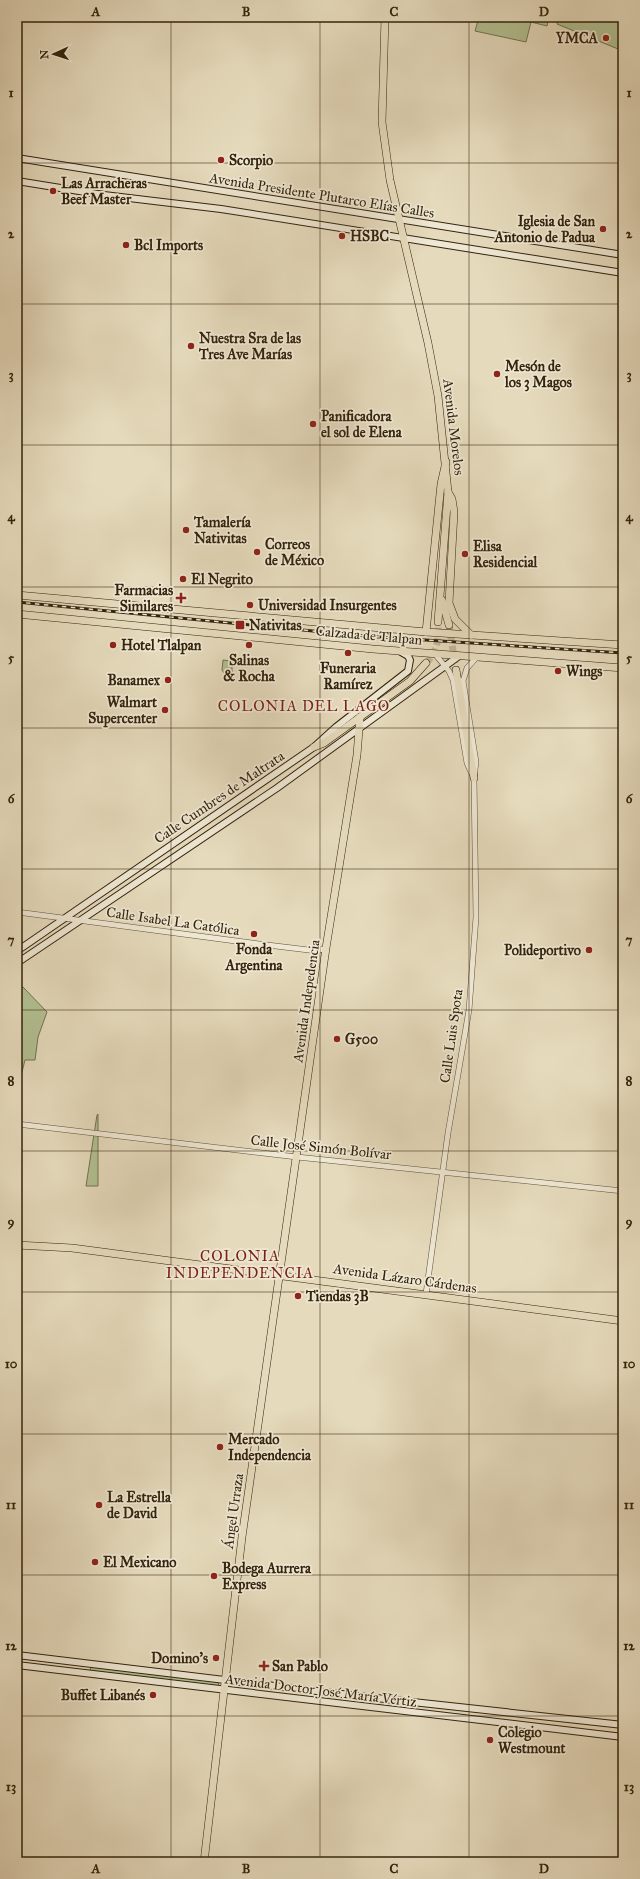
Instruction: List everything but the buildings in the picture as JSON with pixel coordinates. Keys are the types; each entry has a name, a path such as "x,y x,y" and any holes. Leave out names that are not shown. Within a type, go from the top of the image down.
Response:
{"main road":[{"name":"Avenida Morelos","path":"385,17 382,122 390,180 401,219 428,342 438,396 446,462 448,492 438,622"},
{"name":"Avenida Presidente Plutarco Elías Calles","path":"17,158 623,256"},
{"path":"17,181 104,195 221,210 623,273"},
{"path":"426,632 441,484 446,462"},
{"path":"448,492 452,500 454,512 449,603 455,619 471,635"},
{"name":"Calzada de Tlalpan","path":"17,594 426,632 623,645"},
{"path":"441,597 448,625"},
{"name":"Calzada de Tlalpan","path":"17,614 476,658 623,668"},
{"name":"Calle Cumbres de Maltrata","path":"17,951 314,747 336,727 408,671 410,660 408,656 400,651"},
{"name":"Calle Cumbres de Maltrata","path":"17,963 79,920 271,793 359,731 459,656"},
{"path":"314,747 324,743 410,681 426,663"},
{"path":"456,670 474,778"},
{"path":"359,731 360,717"},
{"name":"Avenida Indepedencia","path":"280,1275 326,948 359,731"},
{"name":"Avenida Lázaro Cárdenas","path":"17,1245 72,1248 623,1321"},
{"name":"Ángel Urraza","path":"224,1691 242,1537 280,1275"},
{"name":"Avenida Doctor José María Vértiz","path":"17,1655 374,1698 623,1725"},
{"name":"Avenida Doctor José María Vértiz","path":"17,1665 224,1691 623,1737"},
{"path":"204,1862 224,1691"}],"street":[{"name":"Calle Luis Spota","path":"435,654 453,680 467,763 474,778"},
{"name":"Calle Luis Spota","path":"426,1294 443,1172 464,1045 472,966 476,868 474,778 476,762 463,681 467,668 476,658"},
{"name":"Calle Isabel La Católica","path":"17,912 317,951 326,948"},
{"name":"Calle José Simón Bolívar","path":"17,1124 297,1157 623,1191"}],"green space":[{"name":"YMCA","path":"479,17 549,17 547,26 531,22 526,42 475,31"},
{"name":"YMCA","path":"558,17 623,17 623,51 557,24"},
{"path":"223,660 232,661 232,672 224,673 222,670"},
{"path":"23,987 47,1012 38,1037 35,1060 25,1060 22,1072 17,1072 17,990"},
{"path":"98,1114 98,1186 86,1186 97,1115"},
{"path":"91,1665 219,1680 218,1688 90,1672"}],"tunnel":[{"path":"426,663 433,654 437,644 439,633 438,622"},
{"path":"449,625 456,670"}],"railway":[{"path":"17,602 364,636 623,653"}],"place":[{"name":"YMCA","path":"606,38"},
{"name":"Scorpio","path":"221,160"},
{"name":"Las Arracheras Beef Master","path":"53,191"},
{"name":"Iglesia de San Antonio de Padua","path":"603,229"},
{"name":"HSBC","path":"342,236"},
{"name":"Bcl Imports","path":"126,245"},
{"name":"Nuestra Sra de las Tres Ave Marías","path":"191,346"},
{"name":"Mesón de los 3 Magos","path":"497,374"},
{"name":"Panificadora el sol de Elena","path":"313,424"},
{"name":"Tamalería Nativitas","path":"186,530"},
{"name":"Correos de México","path":"257,552"},
{"name":"Elisa Residencial","path":"465,554"},
{"name":"El Negrito","path":"183,579"},
{"name":"Farmacias Similares","path":"181,598"},
{"name":"Universidad Insurgentes","path":"250,605"},
{"name":"Nativitas","path":"240,625"},
{"name":"Hotel Tlalpan","path":"113,645"},
{"name":"Salinas & Rocha","path":"249,645"},
{"name":"Funeraria Ramírez","path":"348,653"},
{"name":"Wings","path":"558,671"},
{"name":"Banamex","path":"168,680"},
{"name":"Walmart Supercenter","path":"165,710"},
{"name":"Fonda Argentina","path":"254,934"},
{"name":"Polideportivo","path":"589,950"},
{"name":"G500","path":"337,1039"},
{"name":"Tiendas 3B","path":"298,1296"},
{"name":"Mercado Independencia","path":"220,1447"},
{"name":"La Estrella de David","path":"99,1505"},
{"name":"El Mexicano","path":"95,1562"},
{"name":"Bodega Aurrera Express","path":"214,1576"},
{"name":"Domino's","path":"216,1658"},
{"name":"San Pablo","path":"264,1666"},
{"name":"Buffet Libanés","path":"153,1695"},
{"name":"Colegio Westmount","path":"490,1740"}],"district":[{"name":"COLONIA DEL LAGO","path":"304,706"},
{"name":"COLONIA INDEPENDENCIA","path":"240,1264"}]}
